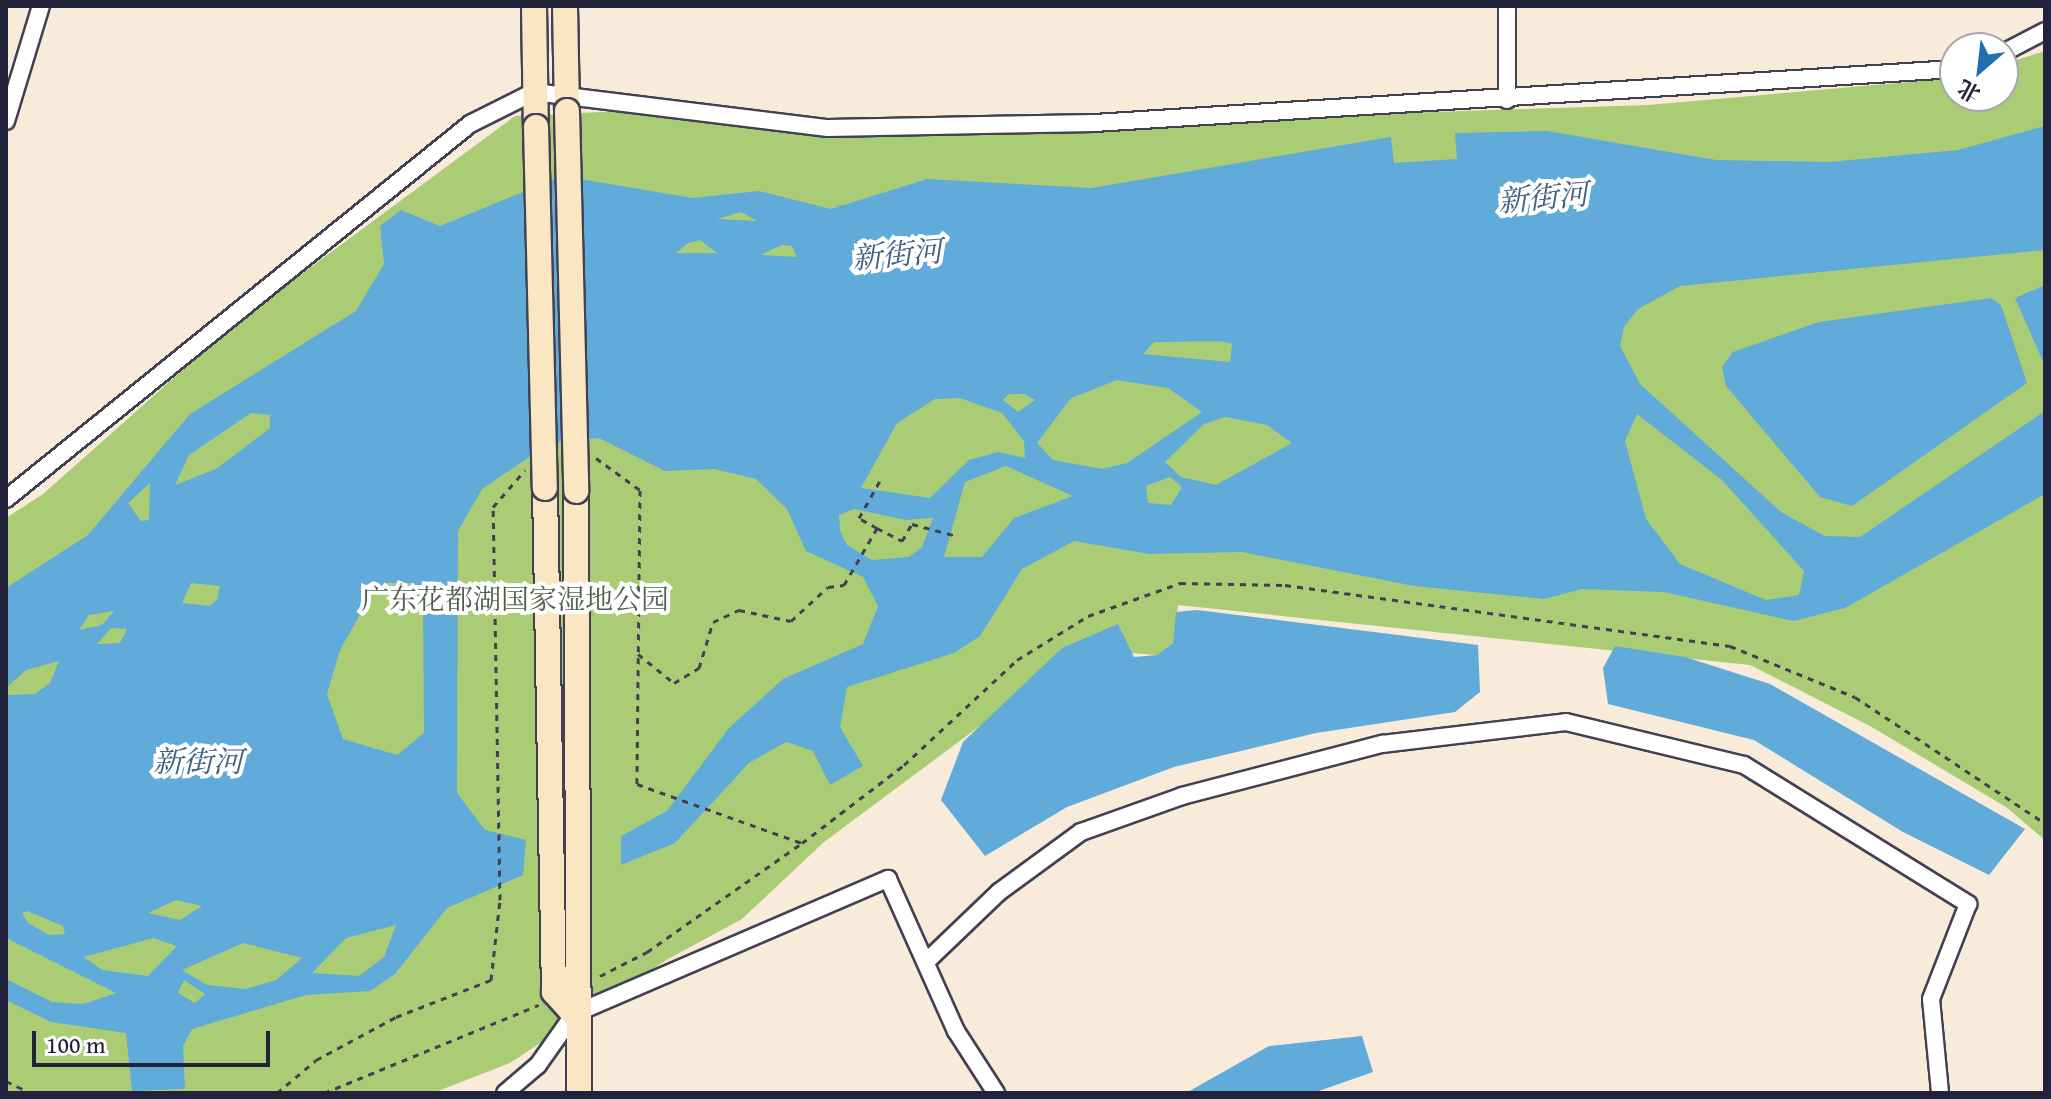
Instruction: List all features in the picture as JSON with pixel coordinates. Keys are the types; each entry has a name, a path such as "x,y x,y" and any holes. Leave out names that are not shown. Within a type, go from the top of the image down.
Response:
{"main road":[{"path":"534,6 554,817 554,992 574,1014"},
{"path":"565,6 583,819 584,986 574,1014 579,1093"}],"street":[{"path":"6,121 10,91 41,6"},
{"path":"1507,6 1507,100"},
{"path":"2019,45 2045,31"},
{"path":"6,499 470,124 534,92 567,101 828,128 1094,123 1507,100 1939,70"},
{"path":"928,960 999,892 1081,832 1182,796 1382,744 1566,722 1744,765 1968,904 1931,999 1940,1093"},
{"path":"505,1093 538,1065 574,1014 888,879 928,960 956,1031 996,1093"}],"path":[{"path":"882,477 859,518 902,541 912,524 957,536"},
{"path":"638,654 674,683 699,668 713,622 739,610 791,621 828,587 844,585 877,528"},
{"path":"656,790 802,843 904,765 1017,660 1088,616 1180,583 1285,585 1730,646 1855,697 2045,823"},
{"path":"277,1093 316,1060 396,1017 491,980 500,900 498,808"},
{"path":"6,1081 31,1093"}],"green space":[{"name":"广东花都湖国家湿地公园","path":"2045,51 2045,840 2006,807 1870,726 1750,665 1178,605 1173,643 1157,655 1062,648 1008,705 824,842 742,919 668,959 510,1063 433,1093 6,1093 6,518 43,494 238,321 515,116 623,111 784,133 1648,105 1939,79 1939,112 2019,112 2019,59"}],"water":[{"name":"新街河","path":"2045,126 2045,250 1680,286 1638,309 1624,327 1620,346 1640,384 1781,512 1825,536 1860,537 2045,411 2045,494 1845,608 1794,621 1664,592 1582,589 1544,599 1414,586 1242,552 1149,554 1074,541 1022,569 980,636 954,653 847,687 840,727 863,766 830,785 813,751 786,742 749,763 675,843 621,865 621,836 667,811 729,728 783,679 863,644 878,606 863,577 806,551 787,509 756,479 714,469 665,471 599,438 550,443 482,489 458,531 457,793 485,830 526,840 523,875 447,908 395,974 370,991 306,995 192,1029 183,1046 185,1089 132,1091 126,1033 51,1022 6,1000 6,979 52,1002 83,1004 116,993 6,938 6,695 35,694 50,683 59,661 26,670 6,688 6,588 88,535 190,414 356,311 384,264 380,226 401,210 440,226 562,176 692,198 759,191 831,209 927,179 1091,188 1391,137 1394,163 1457,159 1455,133 1547,131 1716,160 1829,162 1958,150","holes":["741,212 757,221 717,219","700,240 717,253 676,253 688,243","782,245 792,246 797,257 760,255","1220,341 1232,344 1230,362 1143,354 1154,342","1117,380 1168,388 1202,412 1127,463 1102,469 1053,460 1037,443 1071,398","1009,394 1024,394 1035,400 1018,412 1003,400","960,398 1002,413 1024,441 1025,458 998,452 969,460 930,498 861,488 897,423 935,399","251,413 270,415 270,428 216,469 175,485 189,455","1637,414 1722,480 1804,571 1799,595 1766,600 1680,564 1646,519 1625,441","1225,417 1267,425 1292,443 1216,485 1181,477 1165,462 1204,424","1006,466 1073,496 1014,518 982,557 944,557 965,482","1170,477 1182,487 1171,505 1148,503 1146,486","150,483 149,520 141,521 128,503","854,509 906,520 933,518 922,547 909,557 872,560 847,545 840,531 839,515","191,583 220,586 217,599 210,606 182,603","386,583 413,583 423,604 424,733 397,755 343,739 327,694 340,650 371,595","114,611 102,625 79,630 89,615","111,628 127,629 120,643 97,644","176,900 202,906 180,920 148,913","27,911 63,926 65,934 49,935 28,923 22,913","396,925 384,957 359,976 312,973 346,938","153,938 177,946 148,976 102,970 84,957","243,943 302,958 276,980 246,989 207,985 182,970","184,980 205,994 195,1003 178,993"]},
{"path":"2045,285 2045,366 2015,298"},
{"path":"1991,298 2001,305 2027,383 1852,506 1820,497 1726,386 1722,367 1733,352 1819,322"},
{"path":"1197,610 1478,645 1480,692 1455,712 1316,733 1174,767 1067,807 985,856 941,800 963,742 1062,648 1118,624 1134,657 1157,655 1173,643 1176,612"},
{"path":"1615,646 1685,657 1770,684 2025,829 1989,875 1903,832 1754,740 1608,704 1603,668"},
{"path":"1362,1036 1373,1072 1313,1093 1186,1093 1269,1046"}]}
